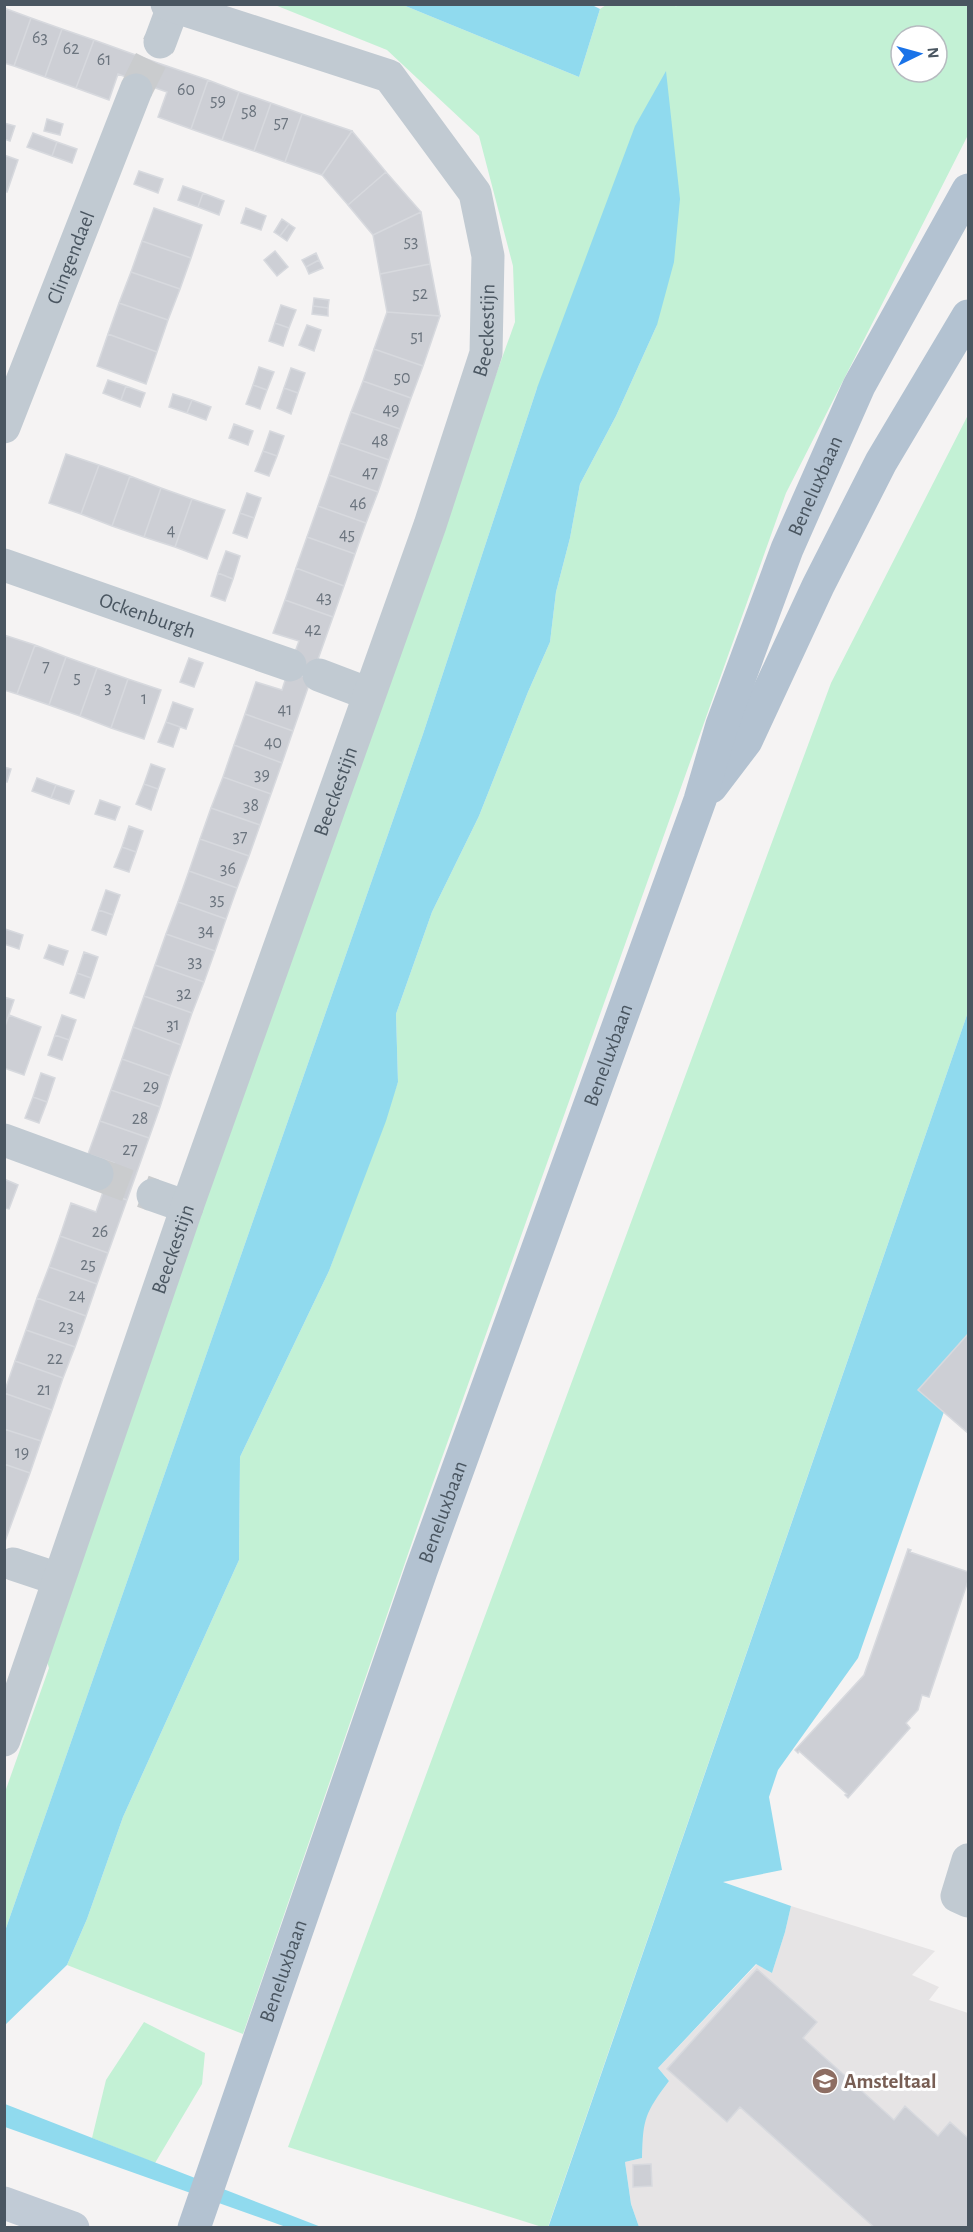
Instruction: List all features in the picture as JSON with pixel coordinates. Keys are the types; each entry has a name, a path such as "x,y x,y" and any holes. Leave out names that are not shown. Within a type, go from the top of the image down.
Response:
{"main road":[{"name":"Beneluxbaan","path":"194,2228 421,1571 700,800 722,726 787,549 859,386 969,190"},
{"name":"Beneluxbaan","path":"700,800 746,741 818,586 881,462 969,316"}],"street":[{"path":"160,42 170,6"},
{"name":"Beeckestijn","path":"4,1740 188,1207 430,525 486,353 489,256 475,193 389,76 170,6"},
{"name":"Clingendael","path":"4,427 136,90"},
{"name":"Ockenburgh","path":"4,565 369,694"},
{"path":"4,1140 97,1174"},
{"path":"153,1195 188,1207"},
{"path":"13,1564 58,1579"},
{"path":"969,1860 957,1896 969,1900"},
{"path":"4,2203 73,2228"}],"shaded area":[{"path":"791,1906 935,1951 912,1975 939,1987 929,2000 968,2013 968,2227 639,2227 631,2204 625,2162 642,2158 642,2125 651,2105 669,2081 658,2068 757,1964 772,1973"}],"green space":[{"path":"675,4 676,7 677,4 968,5 968,135 786,493 419,1522 243,2034 67,1965 87,1919 123,1817 239,1560 240,1457 329,1271 398,1082 396,1014 432,912 479,816 550,642 556,592 570,538 580,484 616,416 657,325 537,388 423,734 5,1931 5,1792 49,1668 40,1638 515,322 513,266 479,136 387,50 275,5 403,5 579,77 600,9 606,5"},
{"path":"968,415 968,1012 548,2227 542,2227 288,2147 831,683"},
{"path":"144,2022 205,2053 202,2084 155,2163 92,2138 106,2080"}],"water":[{"path":"403,5 592,5 600,9 579,77"},
{"path":"666,71 680,199 674,262 657,325 616,416 580,484 570,538 556,592 550,642 479,816 432,912 396,1014 398,1082 386,1121 329,1271 240,1457 239,1560 123,1817 87,1919 67,1965 5,2025 5,1931 423,734 537,388 635,126"},
{"path":"968,1012 968,1343 858,1658 778,1770 769,1797 782,1870 723,1882 791,1906 772,1973 756,1964 658,2068 669,2081 647,2116 643,2134 642,2158 625,2162 631,2204 639,2227 548,2228"},
{"path":"5,2104 321,2227 286,2227 5,2127"}],"building":[{"path":"4,8 31,18 14,66 4,63"},
{"path":"31,18 62,29 45,77 14,66"},
{"path":"62,29 94,40 76,88 45,77"},
{"path":"94,40 155,62 147,85 118,74 109,100 76,88"},
{"path":"155,62 208,80 191,129 158,117 167,92 147,85"},
{"path":"208,80 239,92 222,140 191,129"},
{"path":"239,92 271,103 254,151 222,140"},
{"path":"271,103 302,114 285,162 254,151"},
{"path":"302,114 352,131 322,175 285,162"},
{"path":"47,119 63,124 60,135 44,131"},
{"path":"4,123 15,126 10,141 4,139"},
{"path":"352,131 386,172 348,205 322,175"},
{"path":"33,133 57,142 52,156 27,147"},
{"path":"57,142 77,149 72,163 52,156"},
{"path":"4,155 18,160 7,192 4,191"},
{"path":"139,171 163,179 158,193 134,184"},
{"path":"386,172 421,212 373,235 348,205"},
{"path":"183,186 203,193 198,207 178,200"},
{"path":"203,193 224,201 219,215 198,207"},
{"path":"154,208 202,225 191,258 142,241"},
{"path":"246,208 266,216 261,230 241,223"},
{"path":"421,212 430,264 380,274 373,235"},
{"path":"282,219 289,224 280,236 274,232"},
{"path":"289,224 295,228 287,241 280,236"},
{"path":"142,241 191,258 180,289 131,272"},
{"path":"275,251 288,267 277,276 264,260"},
{"path":"316,253 319,260 306,267 302,260"},
{"path":"319,260 323,268 309,274 306,267"},
{"path":"430,264 440,316 387,312 380,274"},
{"path":"131,272 180,289 168,320 119,303"},
{"path":"314,298 329,300 328,308 313,306"},
{"path":"119,303 168,320 157,352 108,334"},
{"path":"281,305 296,310 289,328 275,323"},
{"path":"313,306 328,308 328,316 312,314"},
{"path":"387,312 440,316 423,366 374,349"},
{"path":"275,323 289,328 283,346 269,341"},
{"path":"307,325 321,330 314,351 299,345"},
{"path":"108,334 157,352 146,384 97,366"},
{"path":"374,349 423,366 411,398 363,381"},
{"path":"259,367 274,372 267,390 253,385"},
{"path":"291,368 305,373 298,393 284,388"},
{"path":"108,380 126,386 121,400 103,393"},
{"path":"363,381 411,398 400,429 351,412"},
{"path":"253,385 267,390 260,409 246,404"},
{"path":"126,386 145,393 140,407 121,400"},
{"path":"284,388 298,393 291,414 277,408"},
{"path":"173,394 192,400 187,413 169,407"},
{"path":"192,400 211,407 206,420 187,413"},
{"path":"351,412 400,429 389,460 340,443"},
{"path":"234,424 253,431 248,445 229,438"},
{"path":"270,431 284,436 277,456 263,451"},
{"path":"340,443 389,460 378,492 329,475"},
{"path":"263,451 277,456 269,476 255,471"},
{"path":"66,454 99,465 81,514 49,503"},
{"path":"99,465 130,476 112,526 81,514"},
{"path":"329,475 378,492 366,523 318,506"},
{"path":"130,476 161,488 144,537 112,526"},
{"path":"161,488 192,499 175,547 144,537"},
{"path":"247,493 261,498 254,518 240,513"},
{"path":"192,499 225,510 207,559 175,547"},
{"path":"318,506 366,523 355,554 307,537"},
{"path":"240,513 254,518 247,538 233,533"},
{"path":"307,537 355,554 344,586 296,568"},
{"path":"226,551 240,556 233,579 218,573"},
{"path":"296,568 344,586 333,617 285,600"},
{"path":"218,573 233,579 225,601 211,596"},
{"path":"285,600 333,617 311,679 288,671 299,641 273,633"},
{"path":"4,635 35,645 17,694 4,690"},
{"path":"35,645 66,657 49,705 17,694"},
{"path":"66,657 97,668 80,716 49,705"},
{"path":"189,658 203,663 194,687 180,682"},
{"path":"97,668 128,679 111,728 80,716"},
{"path":"288,671 311,679 293,731 245,714 256,682 282,690"},
{"path":"128,679 161,690 144,739 111,728"},
{"path":"173,702 193,709 186,729 166,722"},
{"path":"245,714 293,731 282,763 234,745"},
{"path":"166,722 180,727 173,747 158,742"},
{"path":"234,745 282,763 271,794 223,777"},
{"path":"151,764 165,769 158,789 144,784"},
{"path":"4,767 11,769 7,782 4,781"},
{"path":"223,777 271,794 260,825 211,808"},
{"path":"37,778 56,785 51,798 32,791"},
{"path":"144,784 158,789 151,810 136,804"},
{"path":"56,785 74,791 69,804 51,798"},
{"path":"100,800 120,807 115,820 95,814"},
{"path":"211,808 260,825 249,856 200,839"},
{"path":"129,826 143,831 136,852 122,847"},
{"path":"200,839 249,856 237,888 189,871"},
{"path":"122,847 136,852 129,872 114,867"},
{"path":"189,871 237,888 226,919 178,902"},
{"path":"106,890 120,895 113,915 99,910"},
{"path":"178,902 226,919 215,951 166,934"},
{"path":"99,910 113,915 106,935 92,930"},
{"path":"5,929 23,935 19,949 4,944"},
{"path":"166,934 215,951 204,982 155,965"},
{"path":"49,945 68,951 63,965 44,958"},
{"path":"84,952 98,957 91,978 77,973"},
{"path":"155,965 204,982 192,1013 144,996"},
{"path":"77,973 91,978 84,998 70,993"},
{"path":"144,996 192,1013 181,1045 133,1027"},
{"path":"4,997 14,1000 4,1029"},
{"path":"9,1015 41,1027 24,1075 4,1068 4,1029"},
{"path":"62,1015 76,1020 69,1040 55,1035"},
{"path":"133,1027 181,1045 170,1076 122,1059"},
{"path":"55,1035 69,1040 62,1060 48,1055"},
{"path":"122,1059 170,1076 160,1107 111,1090"},
{"path":"41,1073 55,1078 47,1102 33,1097"},
{"path":"111,1090 160,1107 149,1138 100,1121"},
{"path":"33,1097 47,1102 39,1123 25,1118"},
{"path":"100,1121 149,1138 127,1200 103,1192 114,1163 88,1154"},
{"path":"4,1179 18,1185 9,1209 4,1208"},
{"path":"103,1192 127,1200 108,1253 60,1236 71,1203 96,1212"},
{"path":"60,1236 108,1253 97,1284 49,1267"},
{"path":"49,1267 97,1284 86,1316 37,1298"},
{"path":"37,1298 86,1316 75,1347 26,1330"},
{"path":"26,1330 75,1347 63,1378 15,1361"},
{"path":"968,1334 968,1433 918,1390"},
{"path":"15,1361 63,1378 52,1410 4,1393"},
{"path":"4,1393 52,1410 41,1441 4,1429"},
{"path":"4,1429 41,1441 30,1473 4,1464"},
{"path":"4,1464 30,1473 4,1544"},
{"path":"908,1549 911,1550 910,1552 968,1572 968,1581 929,1697 922,1695 918,1710 906,1723 910,1728 848,1798 845,1795 847,1794 799,1751 798,1753 795,1750 864,1675"},
{"path":"757,1969 817,2022 803,2038 894,2120 905,2106 938,2136 950,2122 968,2138 968,2228 875,2228 740,2107 727,2122 667,2069"},
{"path":"651,2164 652,2186 633,2187 633,2165"}],"tunnel":[{"path":"136,90 160,42"},
{"path":"97,1174 153,1195"}],"place":[{"name":"Amsteltaal","path":"825,2081"}]}
